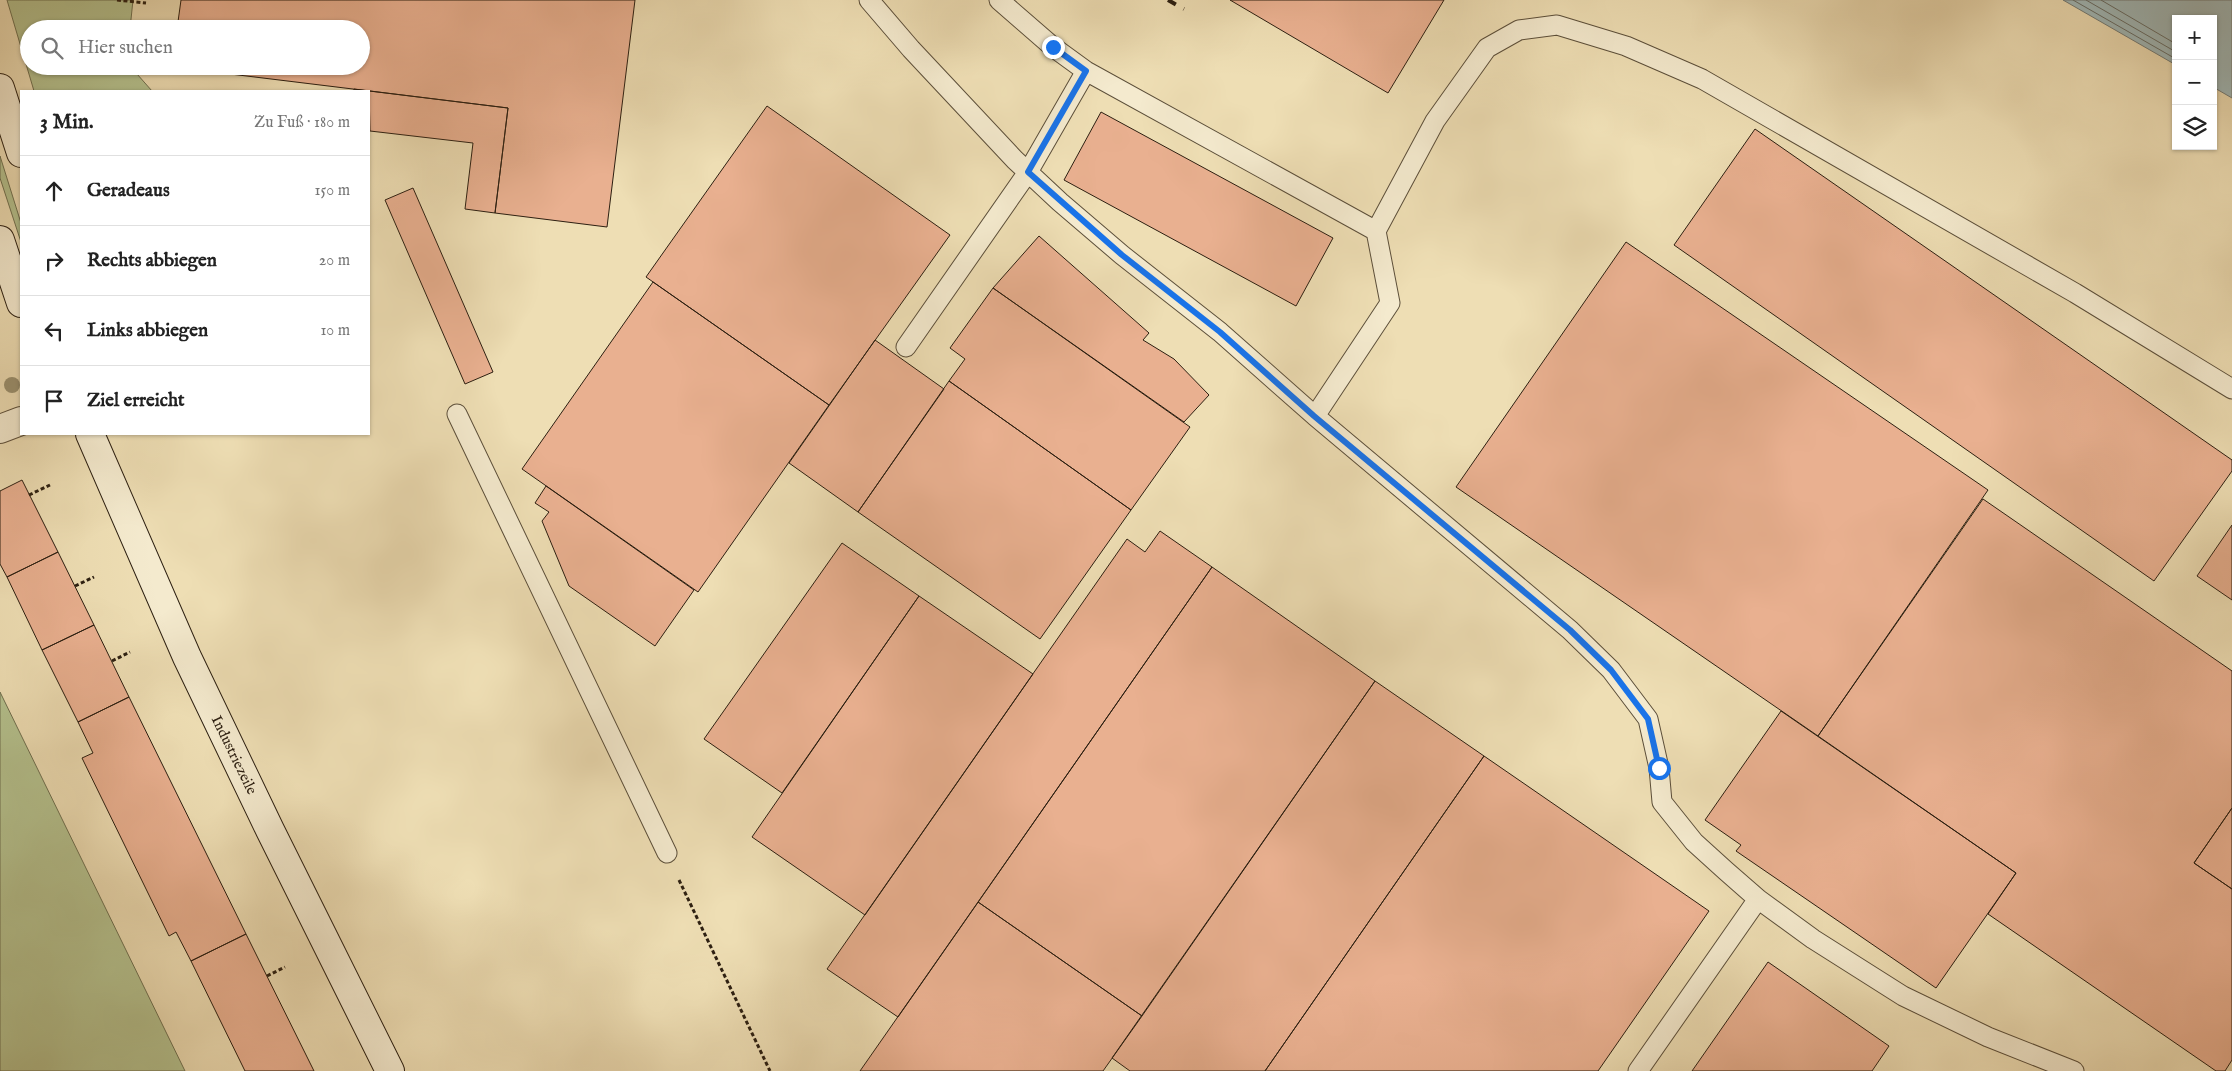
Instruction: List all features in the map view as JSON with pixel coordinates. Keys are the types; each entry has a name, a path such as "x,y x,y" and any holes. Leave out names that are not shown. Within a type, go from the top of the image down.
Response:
{"main road":[{"path":"0,88 20,150"},
{"path":"0,240 20,300"},
{"path":"0,429 20,421"},
{"name":"Industriezeile","path":"90,435 187,657 270,830 390,1071"}],"lane":[{"path":"868,0 911,49 1028,172 1122,255 1227,338 1314,416 1570,630 1611,670 1648,719 1659,768 1662,802 1694,842 1758,899 1813,939 1903,996 1988,1037 2074,1071"},
{"path":"999,0 1047,42 1086,71 1376,231"},
{"path":"1314,416 1390,303 1376,231 1434,121 1486,48 1519,30 1557,25 1626,46 1702,79 2075,292 2232,389"},
{"path":"906,347 1028,172 1086,71"},
{"path":"457,414 511,532 667,853"},
{"path":"1638,1071 1758,899"}],"path":[{"path":"117,0 146,3"},
{"path":"30,495 50,485"},
{"path":"75,586 94,577"},
{"path":"112,661 130,652"},
{"path":"667,853 770,1071"},
{"path":"267,976 285,968"}],"green space":[{"path":"7,0 133,0 131,20 20,20 20,44"},
{"path":"29,75 138,75 151,90 34,90"},
{"path":"0,156 20,220 20,239 0,178"},
{"path":"0,692 185,1071 0,1071"}],"water":[{"path":"2063,0 2232,0 2232,98 2217,89 2217,15 2172,15 2172,63"}],"building":[{"path":"181,0 635,0 607,227 495,213 508,108 238,75 370,75 370,20 178,20"},
{"path":"1230,0 1444,0 1388,93"},
{"path":"370,91 508,108 495,213 465,209 473,143 370,131"},
{"path":"767,106 950,235 829,405 646,277"},
{"path":"1101,112 1333,238 1296,306 1064,180"},
{"path":"1755,129 2232,460 2232,471 2154,581 1674,245"},
{"path":"413,188 493,372 465,384 385,200"},
{"path":"1039,236 1149,333 1143,340 1174,359 1209,395 1184,422 993,288"},
{"path":"1626,242 1988,490 1818,736 1456,487"},
{"path":"653,282 829,405 698,592 522,469"},
{"path":"993,288 1190,427 1131,510 949,381 965,359 950,348"},
{"path":"875,340 944,389 858,512 789,463"},
{"path":"949,381 1131,510 1040,639 858,512"},
{"path":"22,480 58,552 7,577 0,564 0,491"},
{"path":"546,486 694,590 655,646 569,586 542,521 549,512 535,503"},
{"path":"1983,499 2232,671 2232,808 2194,863 2232,889 2232,1060 2225,1071 2216,1071 1988,914 2016,873 1818,736"},
{"path":"2232,525 2232,600 2197,576"},
{"path":"1160,531 1212,567 898,1017 827,969 1127,539 1145,552"},
{"path":"842,543 919,596 782,793 704,739"},
{"path":"58,552 94,625 42,650 7,577"},
{"path":"1212,567 1375,681 1142,1016 978,902"},
{"path":"919,596 1033,674 865,915 752,837"},
{"path":"94,625 129,697 78,722 42,650"},
{"path":"1375,681 1484,756 1265,1071 1130,1071 1112,1058"},
{"path":"129,697 246,934 191,961 176,932 169,936 82,758 93,753 78,722"},
{"path":"1781,711 2016,873 1936,988 1736,851 1741,845 1705,820"},
{"path":"1484,756 1709,911 1598,1071 1265,1071"},
{"path":"2232,808 2232,889 2194,863"},
{"path":"978,902 1142,1016 1103,1071 860,1071"},
{"path":"246,934 314,1071 245,1071 191,961"},
{"path":"1768,962 1889,1046 1872,1071 1692,1071"}],"railway":[{"path":"1168,0 1184,9"}],"route":[{"path":"1053,47 1086,71 1028,172 1122,255 1220,332 1314,416 1570,630 1611,670 1648,719 1659,768"}]}
